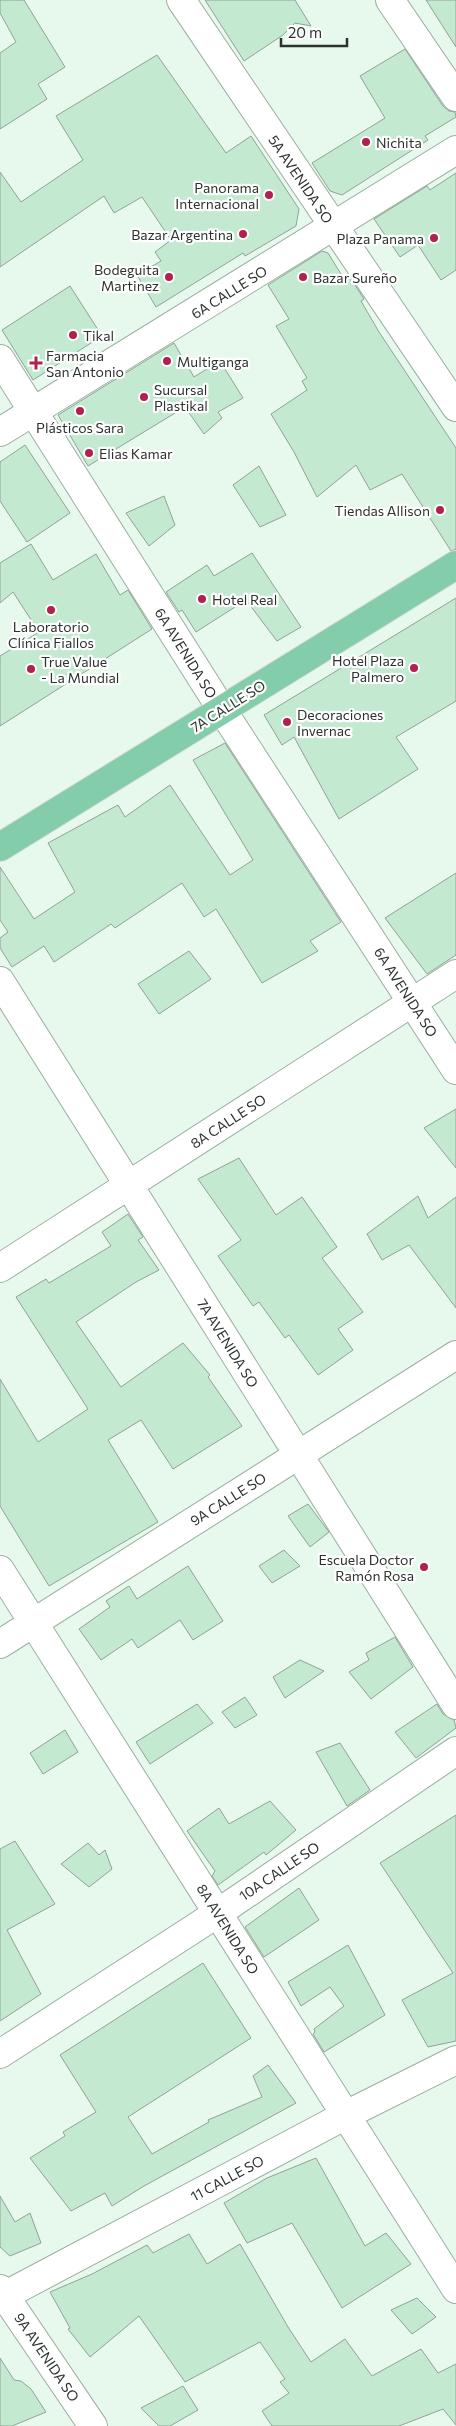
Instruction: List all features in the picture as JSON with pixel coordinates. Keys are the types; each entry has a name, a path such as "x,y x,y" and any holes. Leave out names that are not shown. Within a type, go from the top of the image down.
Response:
{"main road":[{"name":"7A CALLE SO","path":"0,847 456,565"}],"street":[{"name":"5A AVENIDA SO","path":"181,0 456,407"},
{"path":"390,0 456,97"},
{"name":"6A CALLE SO","path":"0,432 456,150"},
{"name":"6A AVENIDA SO","path":"0,359 222,710 456,1070"},
{"name":"8A CALLE SO","path":"0,1268 456,974"},
{"name":"7A AVENIDA SO","path":"0,980 456,1705"},
{"name":"9A CALLE SO","path":"0,1644 456,1355"},
{"name":"8A AVENIDA SO","path":"0,1570 456,2288"},
{"name":"10A CALLE SO","path":"0,2054 218,1913 456,1751"},
{"name":"11 CALLE SO","path":"2,2294 346,2115 456,2060"},
{"name":"9A AVENIDA SO","path":"2,2294 93,2426"}],"building":[{"path":"0,0 24,0 65,67 38,84 47,99 0,129 0,53 16,42 0,13"},
{"path":"205,0 295,0 311,26 295,23 283,35 244,61"},
{"path":"426,0 456,0 456,47"},
{"path":"405,49 443,106 449,111 455,112 456,117 425,136 428,140 342,195 330,191 312,163 385,118 360,76"},
{"path":"157,55 226,153 251,136 299,209 296,226 245,256 243,253 156,307 137,275 161,261 155,252 171,240 142,197 114,213 104,196 0,267 0,172 21,202 83,160 56,116"},
{"name":"Plaza Panama","path":"456,173 456,270 441,280 418,245 400,257 374,219 427,186 430,190"},
{"path":"322,251 328,253 344,279 347,277 353,282 364,299 361,301 379,332 456,448 456,549 451,551 402,474 370,490 356,465 317,497 294,452 271,414 307,390 302,381 307,378 276,326 289,319 268,285"},
{"path":"70,286 102,336 33,380 2,330"},
{"path":"174,343 194,377 220,361 243,398 218,412 222,418 204,434 185,407 88,466 58,415"},
{"path":"25,445 70,513 27,542 0,501 0,462"},
{"path":"259,466 286,515 260,527 233,485"},
{"path":"164,496 175,525 149,546 126,513"},
{"path":"31,544 53,580 96,554 120,595 128,590 152,629 0,726 0,656 39,632 13,592 0,603 0,563"},
{"path":"252,553 301,627 277,641 246,600 196,632 182,610 179,612 166,592 207,565 214,576"},
{"path":"456,598 456,701 396,737 418,769 339,819 294,737 282,745 264,715"},
{"path":"225,743 341,922 310,941 318,951 262,983 216,909 204,917 182,883 115,928 111,924 54,962 44,946 12,967 0,948 0,938 8,932 0,920 0,867 34,919 75,892 48,843 118,805 125,817 170,785 230,875 253,860 193,760"},
{"path":"456,873 456,955 427,974 385,918"},
{"path":"189,951 211,979 159,1014 138,984"},
{"path":"456,1109 456,1168 424,1128"},
{"path":"239,1158 276,1215 302,1197 337,1247 322,1258 363,1312 338,1329 353,1350 318,1375 289,1335 285,1338 259,1302 253,1306 218,1256 241,1240 198,1179"},
{"path":"418,1196 428,1218 456,1197 456,1308 409,1245 382,1260 367,1234"},
{"path":"128,1214 143,1237 138,1240 159,1270 136,1282 76,1322 121,1387 183,1343 210,1375 208,1377 242,1426 173,1469 141,1420 108,1440 158,1522 49,1586 0,1506 0,1379 38,1442 88,1409 16,1297 46,1279 49,1283 111,1246 102,1232"},
{"path":"308,1504 329,1532 310,1547 288,1516"},
{"path":"284,1550 300,1566 272,1583 259,1566"},
{"path":"188,1566 223,1621 193,1640 180,1620 138,1648 132,1639 101,1660 79,1629 110,1607 106,1601 129,1586 137,1599"},
{"path":"395,1637 413,1667 371,1699 349,1672 369,1660 366,1653"},
{"path":"300,1660 324,1671 285,1698 273,1677"},
{"path":"245,1697 257,1715 235,1728 222,1712"},
{"path":"197,1704 213,1723 150,1764 136,1742"},
{"path":"437,1704 443,1714 454,1720 456,1728 416,1758 395,1732"},
{"path":"65,1730 78,1752 43,1774 30,1753"},
{"path":"340,1743 370,1790 347,1806 316,1752"},
{"path":"270,1801 296,1830 266,1855 264,1852 218,1885 212,1876 215,1871 187,1831 219,1808 229,1824"},
{"path":"456,1815 456,2041 428,2047 402,2000 453,1973 380,1863"},
{"path":"15,1841 55,1904 7,1930 41,1994 0,2021 0,1849"},
{"path":"88,1843 99,1855 105,1850 112,1869 89,1887 61,1864"},
{"path":"299,1888 319,1920 264,1957 245,1927"},
{"path":"348,1945 385,2015 324,2052 313,2034 315,2032 314,2029 344,2006 330,1987 301,2006 288,1982"},
{"path":"203,1963 251,2038 128,2117 152,2154 209,2122 208,2120 262,2097 253,2076 268,2065 296,2103 144,2186 112,2206 105,2193 71,2211 30,2158 65,2136 63,2132 96,2112 60,2055"},
{"path":"316,2158 365,2246 386,2233 411,2264 342,2308 292,2223 247,2243 224,2203 267,2178"},
{"path":"0,2196 15,2222 30,2213 41,2243 10,2256 0,2247"},
{"path":"189,2234 207,2264 240,2244 288,2327 311,2362 345,2339 372,2376 421,2349 438,2373 456,2364 456,2425 443,2409 399,2426 272,2426 262,2411 289,2393 280,2382 285,2379 260,2342 185,2382 139,2316 90,2357 68,2329 70,2328 50,2292 92,2274 147,2245 153,2253"},
{"path":"417,2298 436,2317 412,2334 391,2310"},
{"path":"0,2358 14,2380 21,2381 31,2389 46,2412 12,2426 0,2426"},
{"path":"183,2386 198,2410 170,2426 159,2426 141,2408"}],"place":[{"name":"Nichita","path":"366,142"},
{"name":"Panorama Internacional","path":"269,195"},
{"name":"Bazar Argentina","path":"243,234"},
{"name":"Plaza Panama","path":"434,238"},
{"name":"Bodeguita Martinez","path":"169,277"},
{"name":"Bazar Sureño","path":"303,277"},
{"name":"Tikal","path":"73,335"},
{"name":"Multiganga","path":"167,361"},
{"name":"Farmacia San Antonio","path":"36,363"},
{"name":"Sucursal Plastikal","path":"144,397"},
{"name":"Plásticos Sara","path":"80,411"},
{"name":"Elias Kamar","path":"89,453"},
{"name":"Tiendas Allison","path":"440,510"},
{"name":"Hotel Real","path":"202,599"},
{"name":"Laboratorio Clínica Fiallos","path":"51,610"},
{"name":"Hotel Plaza Palmero","path":"414,668"},
{"name":"True Value - La Mundial","path":"31,669"},
{"name":"Decoraciones Invernac","path":"287,722"},
{"name":"Escuela Doctor Ramón Rosa","path":"424,1567"}]}
